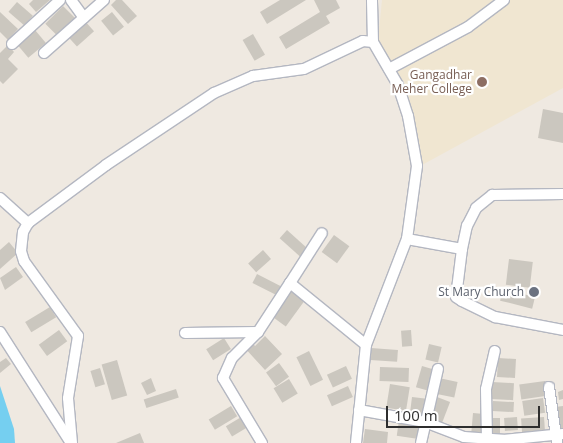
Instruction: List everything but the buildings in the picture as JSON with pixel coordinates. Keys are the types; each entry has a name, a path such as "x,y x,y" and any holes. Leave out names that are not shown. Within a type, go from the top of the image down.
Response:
{"street":[{"path":"12,44 60,0"},
{"path":"71,0 84,18"},
{"path":"44,53 104,0"},
{"path":"356,443 366,345 407,239 417,166 408,116 389,69 373,42 372,0"},
{"path":"389,69 468,27 504,0"},
{"path":"71,443 68,398 78,336 24,261 21,251 23,232 28,223 106,165 214,93 253,76 304,69 363,41 373,42"},
{"path":"563,194 492,195 476,208 467,226 456,297 470,308 494,317 563,330"},
{"path":"0,198 28,223"},
{"path":"262,443 223,378 232,358 258,332 322,233"},
{"path":"407,239 462,249"},
{"path":"290,283 366,345"},
{"path":"0,332 71,443"},
{"path":"185,333 258,332"},
{"path":"487,438 486,389 495,351"},
{"path":"421,443 438,369"},
{"path":"359,410 426,422 464,437 558,438 549,387"}],"shaded area":[{"name":"Gangadhar Meher College","path":"382,0 563,0 563,88 422,165 399,77 378,40"}],"water":[{"path":"0,386 14,429 15,443 0,443"}],"place":[{"name":"Gangadhar Meher College","path":"482,82"},
{"name":"St Mary Church","path":"534,292"}]}
